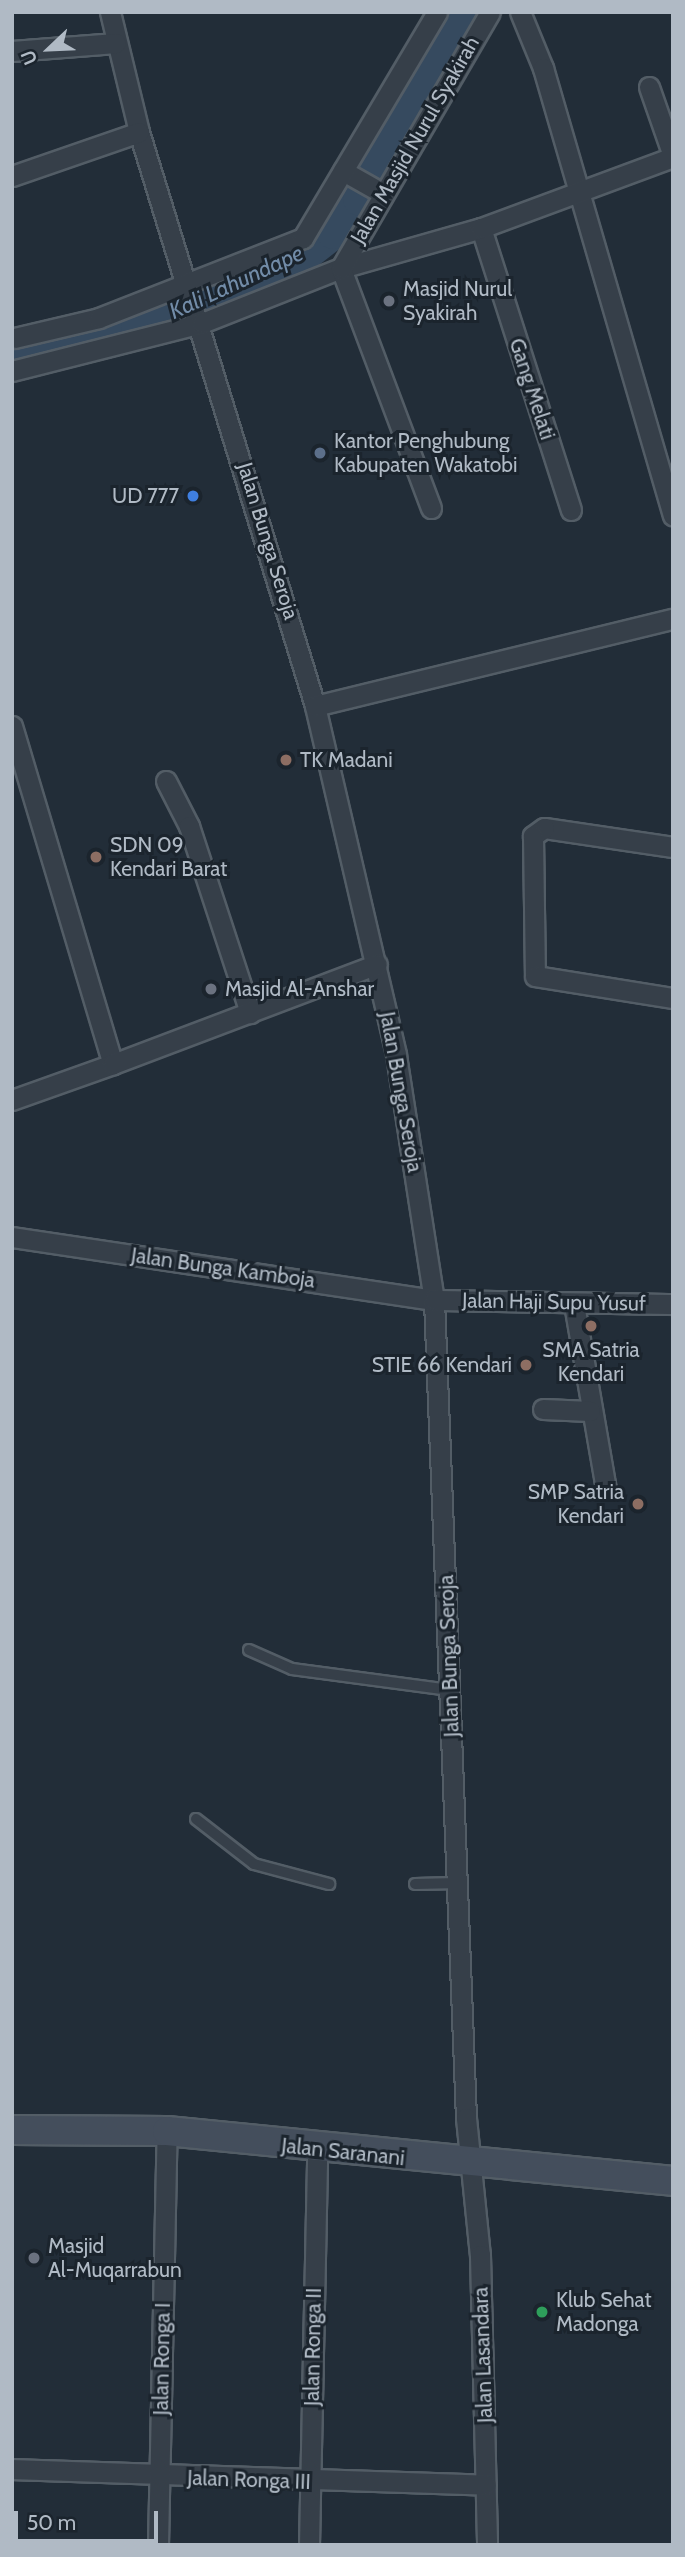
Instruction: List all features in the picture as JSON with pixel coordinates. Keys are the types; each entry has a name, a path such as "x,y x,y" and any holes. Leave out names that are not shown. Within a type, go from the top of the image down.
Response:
{"street":[{"name":"Jalan Bunga Seroja","path":"110,12 139,132 201,320 314,706 377,964 434,1300 473,2166"},
{"path":"14,338 99,318 303,238 345,172 438,12"},
{"name":"Jalan Masjid Nurul Syakirah","path":"341,268 379,191 490,12"},
{"path":"520,12 579,192 673,516"},
{"path":"12,51 116,43"},
{"path":"12,371 201,320 341,268 481,228 673,157 649,87"},
{"path":"12,176 139,132"},
{"path":"345,172 379,191"},
{"name":"Gang Melati","path":"481,228 571,510"},
{"path":"354,242 371,259"},
{"path":"341,268 431,508"},
{"path":"314,706 673,619"},
{"path":"12,726 113,1064"},
{"path":"166,781 189,826 250,1013"},
{"path":"673,847 544,828 533,836 535,976 673,998"},
{"path":"12,1100 377,964"},
{"name":"Jalan Bunga Kamboja","path":"12,1237 434,1300"},
{"name":"Jalan Haji Supu Yusuf","path":"434,1300 673,1304"},
{"path":"574,1304 590,1411 606,1489"},
{"path":"543,1409 590,1411"},
{"name":"Jalan Saranani","path":"12,2130 167,2131 473,2166 673,2181"},
{"name":"Jalan Ronga I","path":"158,2545 167,2131"},
{"name":"Jalan Ronga II","path":"309,2545 317,2149"},
{"name":"Jalan Lasandara","path":"473,2166 487,2545"},
{"name":"Jalan Ronga III","path":"12,2469 159,2477 486,2485"}],"lane":[{"path":"249,1650 292,1669 450,1690"},
{"path":"195,1819 254,1864 329,1884"},
{"path":"415,1884 459,1883"}],"waterway":[{"name":"Kali Lahundape","path":"12,357 138,326 296,260 333,231 360,198 460,12"}],"place":[{"name":"Masjid Nurul Syakirah","path":"389,301"},
{"name":"Kantor Penghubung Kabupaten Wakatobi","path":"320,453"},
{"name":"UD 777","path":"193,496"},
{"name":"TK Madani","path":"286,760"},
{"name":"SDN 09 Kendari Barat","path":"96,857"},
{"name":"Masjid Al-Anshar","path":"211,989"},
{"name":"SMA Satria Kendari","path":"591,1326"},
{"name":"STIE 66 Kendari","path":"526,1365"},
{"name":"SMP Satria Kendari","path":"638,1504"},
{"name":"Masjid Al-Muqarrabun","path":"34,2258"},
{"name":"Klub Sehat Madonga","path":"542,2312"}]}
